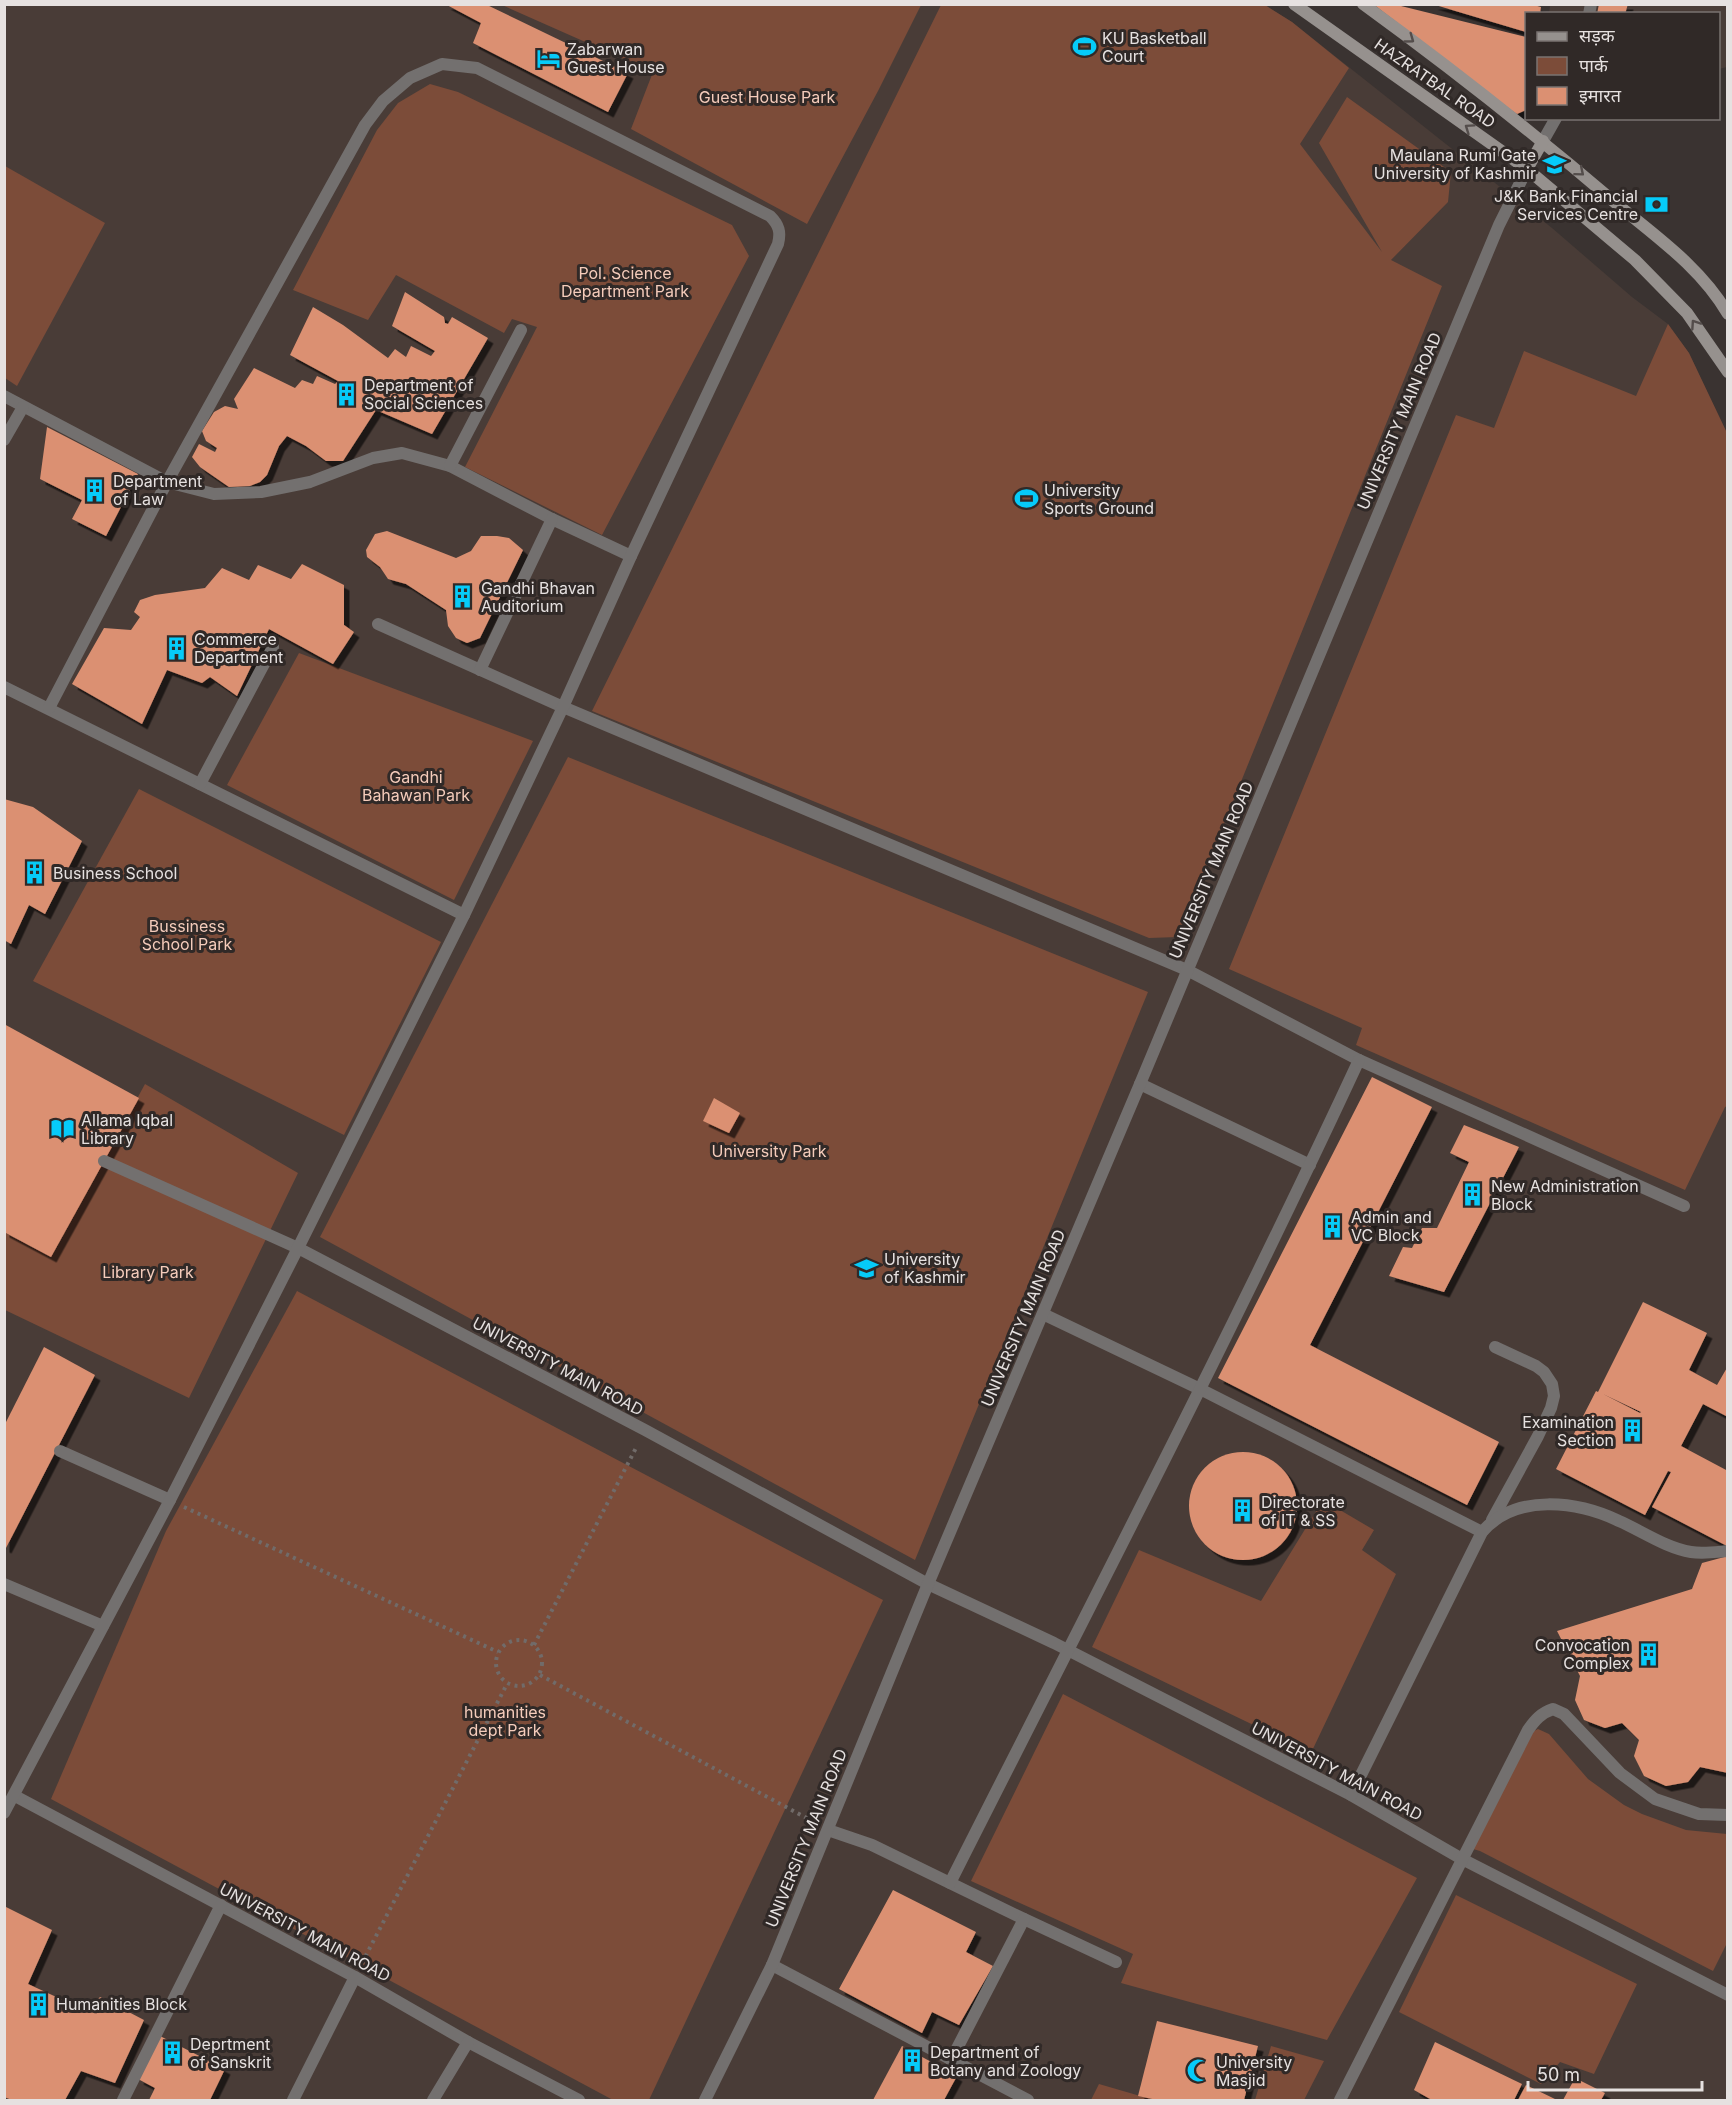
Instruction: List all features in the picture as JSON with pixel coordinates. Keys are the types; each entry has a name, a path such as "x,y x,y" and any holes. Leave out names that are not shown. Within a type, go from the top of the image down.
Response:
{"main road":[{"name":"HAZRATBAL ROAD","path":"1294,4 1527,169 1635,260 1687,313 1728,372"},
{"name":"HAZRATBAL ROAD","path":"1363,4 1543,141 1678,255 1702,278 1728,314"},
{"path":"1527,169 1543,141"}],"street":[{"path":"5,1811 15,1796 170,1500 464,915 563,707 630,556 778,244 780,234 777,223 770,216 477,68 442,64 410,78 383,100 366,125 167,482 50,708"},
{"path":"1543,141 1555,120"},
{"name":"UNIVERSITY MAIN ROAD","path":"705,2100 772,1965 928,1584 1499,225 1527,169"},
{"path":"450,466 521,330"},
{"path":"4,396 167,482 214,494 261,492 310,482 373,458 402,453 450,466 630,556"},
{"path":"4,440 23,407"},
{"path":"480,670 552,519"},
{"path":"378,624 563,707 1187,970 1359,1060 1684,1206"},
{"path":"200,784 273,647"},
{"path":"4,687 464,915"},
{"path":"950,1883 1200,1389 1359,1060"},
{"path":"1140,1084 1310,1165"},
{"name":"UNIVERSITY MAIN ROAD","path":"104,1161 298,1248 645,1430 928,1584 1067,1650 1351,1795 1462,1859 1727,1993"},
{"path":"1043,1314 1200,1389 1482,1532"},
{"path":"1351,1795 1482,1532 1492,1521 1551,1408 1554,1396 1552,1384 1544,1372 1495,1347"},
{"path":"60,1451 170,1500"},
{"path":"1492,1521 1507,1512 1557,1503 1617,1519 1692,1553 1728,1551"},
{"path":"4,1584 103,1626"},
{"path":"1340,2100 1535,1720 1553,1709 1564,1713 1620,1773 1655,1799 1699,1814 1728,1815"},
{"name":"UNIVERSITY MAIN ROAD","path":"15,1796 355,1977 468,2042 579,2100"},
{"path":"828,1830 872,1845 1116,1962"},
{"path":"123,2100 221,1905"},
{"path":"951,2060 1024,1919"},
{"path":"772,1965 1028,2100"},
{"path":"293,2100 355,1977"},
{"path":"433,2100 468,2042"}],"path":[{"path":"534,1645 645,1430"},
{"path":"170,1500 498,1652"},
{"path":"519,1640 534,1645 540,1651 543,1667 540,1675 529,1685 522,1687 507,1684 502,1680 496,1666 498,1652 511,1641 519,1640"},
{"path":"540,1675 828,1830"},
{"path":"355,1977 507,1684"}],"shaded area":[{"name":"University of Kashmir","path":"5,5 1265,5 1292,22 1552,228 1632,297 1668,324 1689,353 1727,435 1727,2100 5,2100"},
{"path":"1550,5 1727,5 1727,67 1720,69 1720,12 1549,12"}],"green space":[{"name":"Guest House Park","path":"502,5 921,5 807,224 631,129 653,72"},
{"name":"University Sports Ground","path":"941,5 1265,5 1292,22 1349,68 1300,144 1382,252 1319,143 1347,97 1451,172 1448,202 1391,260 1442,286 1178,937 1149,938 592,711"},
{"name":"Pol. Science Department Park","path":"430,84 458,92 732,225 749,256 602,535 465,467 537,327 512,319 504,333 396,275 368,320 293,290 377,130 398,103"},
{"path":"5,166 105,223 17,386 5,378"},
{"path":"1668,324 1689,353 1728,435 1727,1106 1685,1190 1356,1045 1362,1028 1229,969 1456,415 1494,428 1524,351 1636,396"},
{"name":"Gandhi Bahawan Park","path":"299,653 533,741 454,900 227,785"},
{"name":"University Park","path":"568,757 1148,992 915,1560 320,1237"},
{"name":"Bussiness School Park","path":"139,789 441,942 344,1135 33,981"},
{"name":"Library Park","path":"145,1084 298,1173 189,1398 5,1310 4,1232 51,1257"},
{"name":"humanities dept Park","path":"297,1291 883,1600 649,2100 613,2100 51,1799 166,1531"},
{"path":"1323,1500 1374,1530 1362,1550 1396,1574 1311,1753 1092,1647 1139,1550 1261,1601"},
{"path":"1063,1694 1417,1878 1327,2040 1121,1983 1133,1954 971,1881"},
{"path":"1538,1729 1549,1734 1588,1779 1624,1805 1686,1830 1727,1834 1727,1943 1713,1971 1473,1849 1532,1732"},
{"path":"1456,1895 1637,1984 1594,2074 1560,2062 1541,2084 1399,2012"},
{"path":"1271,2046 1324,2061 1304,2100 1255,2100"},
{"path":"1099,2084 1154,2100 1091,2100"}],"building":[{"name":"Zabarwan Guest House","path":"445,4 485,4 628,73 608,112 473,43 481,23"},
{"path":"1373,4 1393,4 1525,37 1525,110 1517,114"},
{"path":"1432,4 1530,4 1541,7 1540,12 1525,12 1525,32"},
{"path":"1599,4 1628,4 1626,12 1597,12"},
{"name":"Department of Social Sciences","path":"405,292 444,317 445,323 448,324 452,317 488,338 432,434 376,410 343,461 326,461 306,446 287,436 279,446 267,475 260,482 250,486 229,487 200,467 192,457 199,444 215,452 217,448 206,441 202,431 214,412 225,406 238,409 234,399 254,368 295,388 302,380 313,384 317,376 335,384 338,381 290,355 313,307 343,325 388,358 395,349 406,357 411,346 431,356 435,351 392,326"},
{"name":"Department of Law","path":"47,427 138,474 106,536 72,519 82,500 40,479"},
{"name":"Gandhi Bhavan Auditorium","path":"387,531 456,558 471,551 481,536 509,538 523,550 480,638 467,643 456,638 448,626 446,610 406,584 388,579 380,567 367,557 366,550 375,534"},
{"name":"Commerce Department","path":"302,564 344,585 344,625 354,632 333,664 269,629 237,696 210,677 202,683 167,670 142,724 72,684 104,628 131,630 140,617 134,612 140,600 155,595 205,588 222,568 249,580 258,565 291,579"},
{"name":"Business School","path":"4,799 33,807 82,841 45,914 29,905 11,944 4,940"},
{"name":"Allama Iqbal Library","path":"4,1024 139,1098 51,1257 4,1232"},
{"name":"Admin and VC Block","path":"1372,1077 1432,1107 1310,1345 1499,1442 1467,1505 1218,1378"},
{"path":"714,1098 740,1113 729,1133 703,1121"},
{"name":"New Administration Block","path":"1464,1125 1519,1147 1444,1292 1389,1276 1403,1247 1412,1248 1422,1228 1437,1228 1469,1162 1450,1153"},
{"name":"Examination Section","path":"1643,1302 1707,1333 1689,1370 1717,1385 1728,1366 1728,1417 1703,1404 1681,1446 1728,1471 1727,1546 1652,1507 1671,1472 1668,1471 1645,1515 1556,1469 1596,1391 1598,1392","holes":["1603,1394 1641,1412 1640,1413"]},
{"path":"44,1347 95,1375 6,1548 4,1547 4,1426"},
{"name":"Directorate of IT & SS","path":"1243,1452 1264,1456 1281,1468 1293,1485 1297,1506 1293,1527 1281,1544 1264,1556 1243,1560 1222,1556 1205,1544 1193,1527 1189,1506 1193,1485 1205,1468 1222,1456"},
{"name":"Convocation Complex","path":"1728,1556 1728,1773 1700,1767 1688,1782 1666,1786 1644,1776 1634,1756 1639,1740 1622,1723 1605,1728 1584,1720 1575,1700 1580,1676 1557,1631 1692,1589 1702,1563"},
{"path":"893,1890 976,1932 966,1952 993,1966 959,2025 932,2012 922,2033 839,1989"},
{"name":"Humanities Block","path":"4,1906 52,1930 28,1984 87,2011 100,1997 144,2020 115,2083 81,2071 65,2100 12,2100 4,2097"},
{"name":"University Masjid","path":"1157,2021 1258,2046 1244,2100 1157,2100 1138,2096"},
{"name":"Deprtment of Sanskrit","path":"160,2036 225,2069 210,2100 149,2100 155,2088 138,2079"},
{"path":"1435,2042 1522,2084 1514,2100 1432,2100 1414,2090"},
{"name":"Department of Botany and Zoology","path":"902,2046 957,2076 944,2100 873,2100"},
{"path":"1575,2078 1605,2093 1601,2100 1563,2100"},
{"path":"1526,2085 1557,2100 1518,2100"}],"place":[{"name":"KU Basketball Court","path":"1084,47"},
{"name":"Zabarwan Guest House","path":"549,58"},
{"name":"Maulana Rumi Gate University of Kashmir","path":"1554,164"},
{"name":"J&K Bank Financial Services Centre","path":"1656,205"},
{"name":"Department of Social Sciences","path":"346,394"},
{"name":"Department of Law","path":"95,490"},
{"name":"University Sports Ground","path":"1026,499"},
{"name":"Gandhi Bhavan Auditorium","path":"463,597"},
{"name":"Commerce Department","path":"176,648"},
{"name":"Business School","path":"35,873"},
{"name":"Allama Iqbal Library","path":"63,1129"},
{"name":"New Administration Block","path":"1473,1195"},
{"name":"Admin and VC Block","path":"1333,1226"},
{"name":"University of Kashmir","path":"866,1268"},
{"name":"Examination Section","path":"1632,1431"},
{"name":"Directorate of IT & SS","path":"1243,1511"},
{"name":"Convocation Complex","path":"1648,1654"},
{"name":"Humanities Block","path":"38,2004"},
{"name":"Deprtment of Sanskrit","path":"172,2053"},
{"name":"Department of Botany and Zoology","path":"912,2061"},
{"name":"University Masjid","path":"1198,2071"}]}
